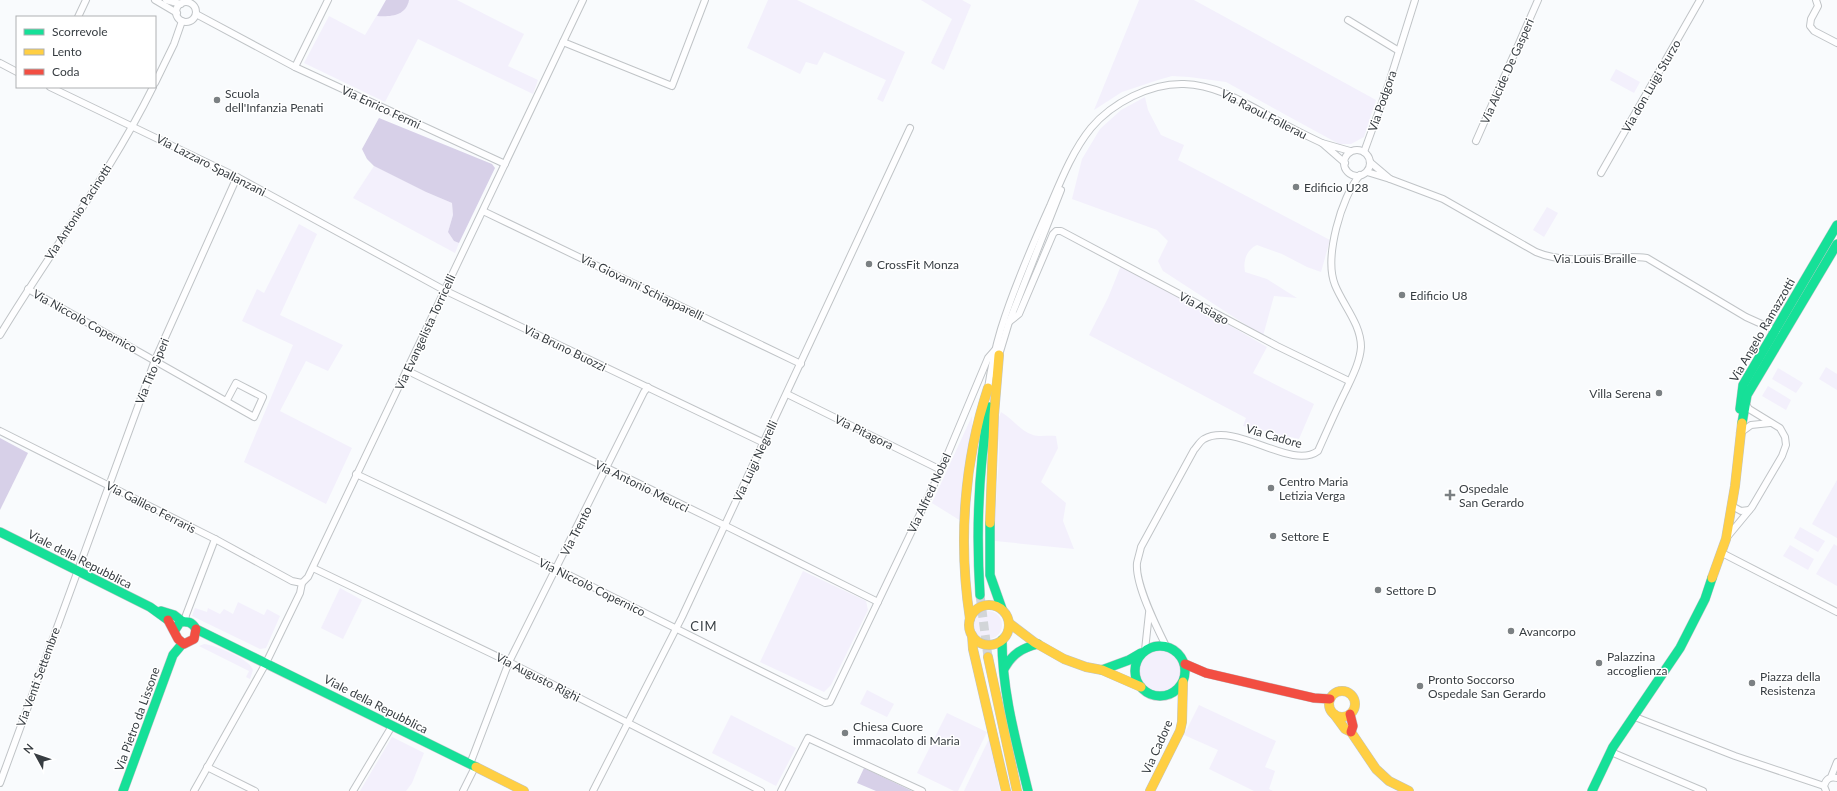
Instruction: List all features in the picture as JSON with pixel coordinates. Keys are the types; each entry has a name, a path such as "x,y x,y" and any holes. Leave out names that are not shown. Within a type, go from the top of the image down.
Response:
{"street":[{"path":"78,16 86,0"},
{"path":"155,0 176,13 182,20 189,21 195,10 196,0"},
{"path":"166,0 190,3 195,10"},
{"path":"295,67 328,0"},
{"name":"Via Evangelista Torricelli","path":"194,791 266,663 300,593 302,583 308,577 583,0"},
{"path":"563,42 672,86 705,0"},
{"name":"Via Podgora","path":"1364,152 1415,0"},
{"name":"Via Alcide De Gasperi","path":"1476,141 1538,0"},
{"name":"Via don Luigi Sturzo","path":"1601,172 1700,0"},
{"path":"1816,0 1818,6 1811,18 1810,26 1814,31 1837,43"},
{"path":"176,13 178,7 185,2"},
{"name":"Via Enrico Fermi","path":"195,10 295,67 505,164"},
{"path":"156,80 174,44 182,20"},
{"path":"1348,20 1399,50"},
{"path":"0,63 16,71"},
{"name":"Via Raoul Follerau","path":"1023,278 1055,194 1085,136 1092,127 1123,101 1148,90 1168,85 1183,84 1200,86 1227,93 1322,143 1350,151"},
{"name":"Via Lazzaro Spallanzani","path":"52,88 237,177 369,249"},
{"name":"Via Antonio Pacinotti","path":"0,335 133,127 152,88"},
{"name":"Via Luigi Negrelli","path":"593,791 676,628 725,526 910,128"},
{"name":"Via Raoul Follerau","path":"1322,143 1344,163"},
{"path":"1370,162 1367,172 1360,176 1351,174 1344,163 1350,151 1355,150 1364,152 1370,159 1370,162 1390,179"},
{"path":"1367,172 1390,179"},
{"name":"Via Cadore","path":"1150,791 1180,731 1183,712 1185,664 1178,652 1166,646 1149,611 1138,574 1137,563 1141,548 1194,450 1203,439 1225,434 1304,457 1312,456 1318,451 1356,365 1361,347 1359,333 1332,277 1331,263 1336,233 1346,200 1360,176"},
{"name":"Via Tito Speri","path":"77,570 155,360 237,177"},
{"name":"Via Louis Braille","path":"1390,179 1443,199 1536,252 1550,258 1580,260 1632,256 1647,258 1746,317 1778,332"},
{"name":"Via Giovanni Schiapparelli","path":"483,211 801,364"},
{"name":"Via Angelo Ramazzotti","path":"1740,433 1741,389 1833,248 1837,225"},
{"name":"Via Alfred Nobel","path":"1009,322 1019,314 1053,234 1060,231"},
{"name":"Via Asiago","path":"1060,231 1277,346 1349,381"},
{"name":"Via Bruno Buozzi","path":"369,249 444,290 764,443"},
{"name":"Via Alfred Nobel","path":"825,703 830,702 832,698 941,470 988,358 997,353 1023,278"},
{"name":"Via Alfred Nobel","path":"997,353 1001,328 1023,278"},
{"name":"Via Niccolò Copernico","path":"28,289 57,307 155,360 254,417 264,397 236,383 226,400"},
{"name":"Via Angelo Ramazzotti","path":"1740,433 1745,403 1778,332"},
{"path":"997,353 972,443 966,486 965,556 970,619 969,628 972,635 973,649 1006,791"},
{"path":"983,440 997,353"},
{"path":"997,353 999,368 994,415 989,556 990,576 1002,609 1007,616 1009,623 1018,632 1082,666 1102,670 1141,687 1154,696 1170,694 1178,689 1184,680 1206,673"},
{"name":"Via Antonio Meucci","path":"406,370 878,602"},
{"name":"Via Trento","path":"463,791 509,662 557,570 644,392 648,387"},
{"path":"980,595 977,544 978,500 984,417 988,388"},
{"name":"Via Pitagora","path":"787,394 941,470"},
{"path":"1726,539 1749,510 1785,448 1786,441 1784,434 1774,424 1749,409 1745,403"},
{"path":"1587,791 1594,787 1611,752 1674,660 1705,599 1726,539 1732,506 1740,433 1756,424 1774,424"},
{"name":"Via Galileo Ferraris","path":"0,431 215,540 292,581 302,583"},
{"name":"Via Niccolò Copernico","path":"356,474 676,628 825,703"},
{"path":"1732,506 1741,511 1749,510"},
{"name":"Viale della Repubblica","path":"0,532 150,607 164,616 178,636 191,642 194,639 216,639"},
{"path":"178,636 177,624 184,621 215,540"},
{"path":"1722,553 1837,612"},
{"name":"Via Augusto Righi","path":"312,568 509,662 761,791"},
{"name":"Via Venti Settembre","path":"0,783 77,570"},
{"path":"970,619 975,611 983,606 993,605 1002,609"},
{"name":"Viale della Repubblica","path":"150,607 184,621 191,622 196,629 524,791"},
{"name":"Via Cadore","path":"1141,687 1136,679 1135,670 1137,661 1144,652 1149,611"},
{"path":"1009,623 1001,653 1005,683 1028,791"},
{"path":"194,639 196,629"},
{"path":"972,635 983,644 993,644 1004,639 1035,642"},
{"name":"Via Pietro da Lissone","path":"123,791 173,655 178,636"},
{"path":"1004,669 1015,653 1035,642"},
{"path":"1102,670 1129,660 1155,646 1166,646"},
{"path":"988,657 1017,791"},
{"path":"1185,664 1206,673 1314,698 1330,699"},
{"path":"1337,692 1349,693 1355,702 1354,709 1350,714 1342,717 1332,713 1329,705 1330,699 1337,692"},
{"name":"Via Cadore","path":"1170,694 1183,712"},
{"path":"1314,698 1332,713 1345,729 1350,732 1376,769 1389,781 1409,791"},
{"path":"1350,714 1353,726 1350,732"},
{"path":"1635,717 1765,767 1825,788 1825,782 1834,778 1837,762"},
{"path":"354,791 392,726"},
{"path":"780,791 808,738 922,791"},
{"path":"1611,752 1703,791"},
{"path":"207,767 255,791"}],"shaded area":[{"path":"386,0 457,0 524,34 508,66 538,80 533,94 418,39 385,102 304,63 329,16 365,35"},
{"path":"386,0 409,0 405,9 397,14 392,16 377,16"},
{"path":"768,0 797,0 905,52 883,102 877,99 886,80 824,52 817,65 806,62 800,74 747,48"},
{"path":"921,0 962,0 971,5 944,70 931,63 952,19"},
{"path":"1139,0 1194,0 1376,100 1364,137 1351,144 1339,144 1226,82 1189,77 1172,76 1122,92 1094,110"},
{"path":"1616,69 1640,82 1634,93 1610,80"},
{"path":"1145,97 1148,110 1161,135 1184,145 1178,160 1330,240 1321,272 1307,267 1282,254 1257,245 1250,250 1246,256 1244,264 1245,272 1267,279 1297,298 1274,296 1263,336 1163,271 1158,261 1168,241 1157,230 1072,199 1082,159 1100,129 1121,110"},
{"path":"379,118 492,164 495,168 459,243 454,241 448,232 453,215 452,203 426,192 374,166 367,159 362,149"},
{"path":"374,166 426,192 452,203 453,215 448,232 454,241 459,243 455,253 353,198"},
{"path":"1547,207 1558,213 1544,237 1533,230"},
{"path":"299,224 317,234 280,315 343,345 328,371 306,361 280,411 352,448 326,504 244,462 293,345 242,321 257,289 264,293"},
{"path":"1122,263 1267,347 1253,373 1314,404 1299,439 1243,426 1246,418 1089,335 1108,298"},
{"path":"1826,367 1837,374 1837,390 1819,379"},
{"path":"1778,368 1803,383 1796,393 1772,379"},
{"path":"1768,386 1791,400 1786,410 1762,396"},
{"path":"1001,412 1028,433 1035,436 1056,436 1058,448 1041,482 1066,503 1063,521 1074,549 995,541 999,454 997,423"},
{"path":"972,416 972,428 962,490 961,521 932,503"},
{"path":"0,438 28,453 0,510"},
{"path":"1837,480 1837,538 1812,524"},
{"path":"1800,527 1825,541 1818,552 1794,538"},
{"path":"1834,544 1837,546 1837,586 1816,574"},
{"path":"1790,545 1814,559 1808,570 1783,556"},
{"path":"803,571 866,601 868,610 831,685 824,692 760,662"},
{"path":"340,588 362,600 343,639 321,628"},
{"path":"238,602 264,615 267,609 280,616 266,648 260,649 192,616 195,608 207,612 208,608 220,614 224,609 233,614"},
{"path":"988,611 998,615 1002,625 998,635 988,639 978,635 974,625 978,615"},
{"path":"204,644 224,650 246,661 253,670 250,679 246,677 249,671 199,646"},
{"path":"1161,650 1173,654 1179,660 1183,672 1179,684 1173,690 1161,694 1149,690 1143,684 1139,672 1143,660 1149,654"},
{"path":"867,690 894,704 887,717 860,704"},
{"path":"1199,705 1276,741 1265,767 1275,771 1269,789 1273,791 1254,791 1209,769 1218,750 1184,735"},
{"path":"947,713 987,732 958,791 954,791 917,773"},
{"path":"731,715 796,748 776,786 712,753"},
{"path":"392,737 424,753 412,783 406,791 360,791"},
{"path":"989,739 1000,791 964,791"},
{"path":"864,768 912,791 876,791 857,783"}],"tunnel":[{"path":"980,595 988,657"}],"traffic: fast":[{"path":"1740,409 1743,385 1837,225"},
{"path":"1742,423 1747,395 1837,244"},
{"path":"980,595 978,547 980,477 989,407"},
{"path":"990,523 990,575 1002,609"},
{"path":"0,532 150,607 168,620"},
{"path":"1592,791 1613,747 1680,648 1705,599 1712,578"},
{"path":"161,611 174,615 182,621"},
{"path":"175,630 180,622 190,622 196,629 476,767"},
{"path":"1002,640 1004,678 1007,697 1014,735 1028,791"},
{"path":"123,791 173,655 183,643"},
{"path":"1004,669 1010,659 1018,652 1027,647 1038,644"},
{"path":"1155,646 1165,646 1178,653 1185,666 1185,671 1185,676 1178,689 1165,696 1155,696 1146,692 1139,685 1135,676 1135,666 1139,657 1146,650 1155,646"},
{"path":"1102,670 1129,660 1141,653"}],"traffic: slow":[{"path":"990,523 994,415 999,355"},
{"path":"970,619 964,561 966,502 973,444 988,388"},
{"path":"1712,578 1726,539 1735,486 1742,423"},
{"path":"985,605 993,605 1000,608 1006,614 1009,625 1006,636 1000,642 993,645 985,645 978,642 972,636 969,629 969,621 972,614 978,608 985,605"},
{"path":"1009,623 1034,642 1064,659 1086,667 1102,670 1141,687"},
{"path":"972,635 973,649 1006,791"},
{"path":"988,657 1017,791"},
{"path":"1150,791 1180,731 1182,722 1183,682"},
{"path":"1342,691 1351,695 1355,704 1351,713 1342,717 1333,713 1329,704 1333,695 1342,691"},
{"path":"1334,714 1345,729 1351,732 1376,769 1389,781 1409,791"},
{"path":"476,767 524,791"}],"traffic: jam":[{"path":"168,620 178,639 184,644 194,639 196,629"},
{"path":"1185,664 1206,673 1314,698 1330,699"},
{"path":"1350,714 1353,726 1351,732"}],"place":[{"name":"Scuola dell'Infanzia Penati","path":"217,100"},
{"name":"Edificio U28","path":"1296,187"},
{"name":"CrossFit Monza","path":"869,264"},
{"name":"Edificio U8","path":"1402,295"},
{"name":"Villa Serena","path":"1659,393"},
{"name":"Centro Maria Letizia Verga","path":"1271,488"},
{"name":"Ospedale San Gerardo","path":"1450,495"},
{"name":"Settore E","path":"1273,536"},
{"name":"Settore D","path":"1378,590"},
{"name":"Avancorpo","path":"1511,631"},
{"name":"Palazzina accoglienza","path":"1599,663"},
{"name":"Piazza della Resistenza","path":"1752,683"},
{"name":"Pronto Soccorso Ospedale San Gerardo","path":"1420,686"},
{"name":"Chiesa Cuore immacolato di Maria","path":"845,733"}],"district":[{"name":"CIM","path":"704,626"}]}
